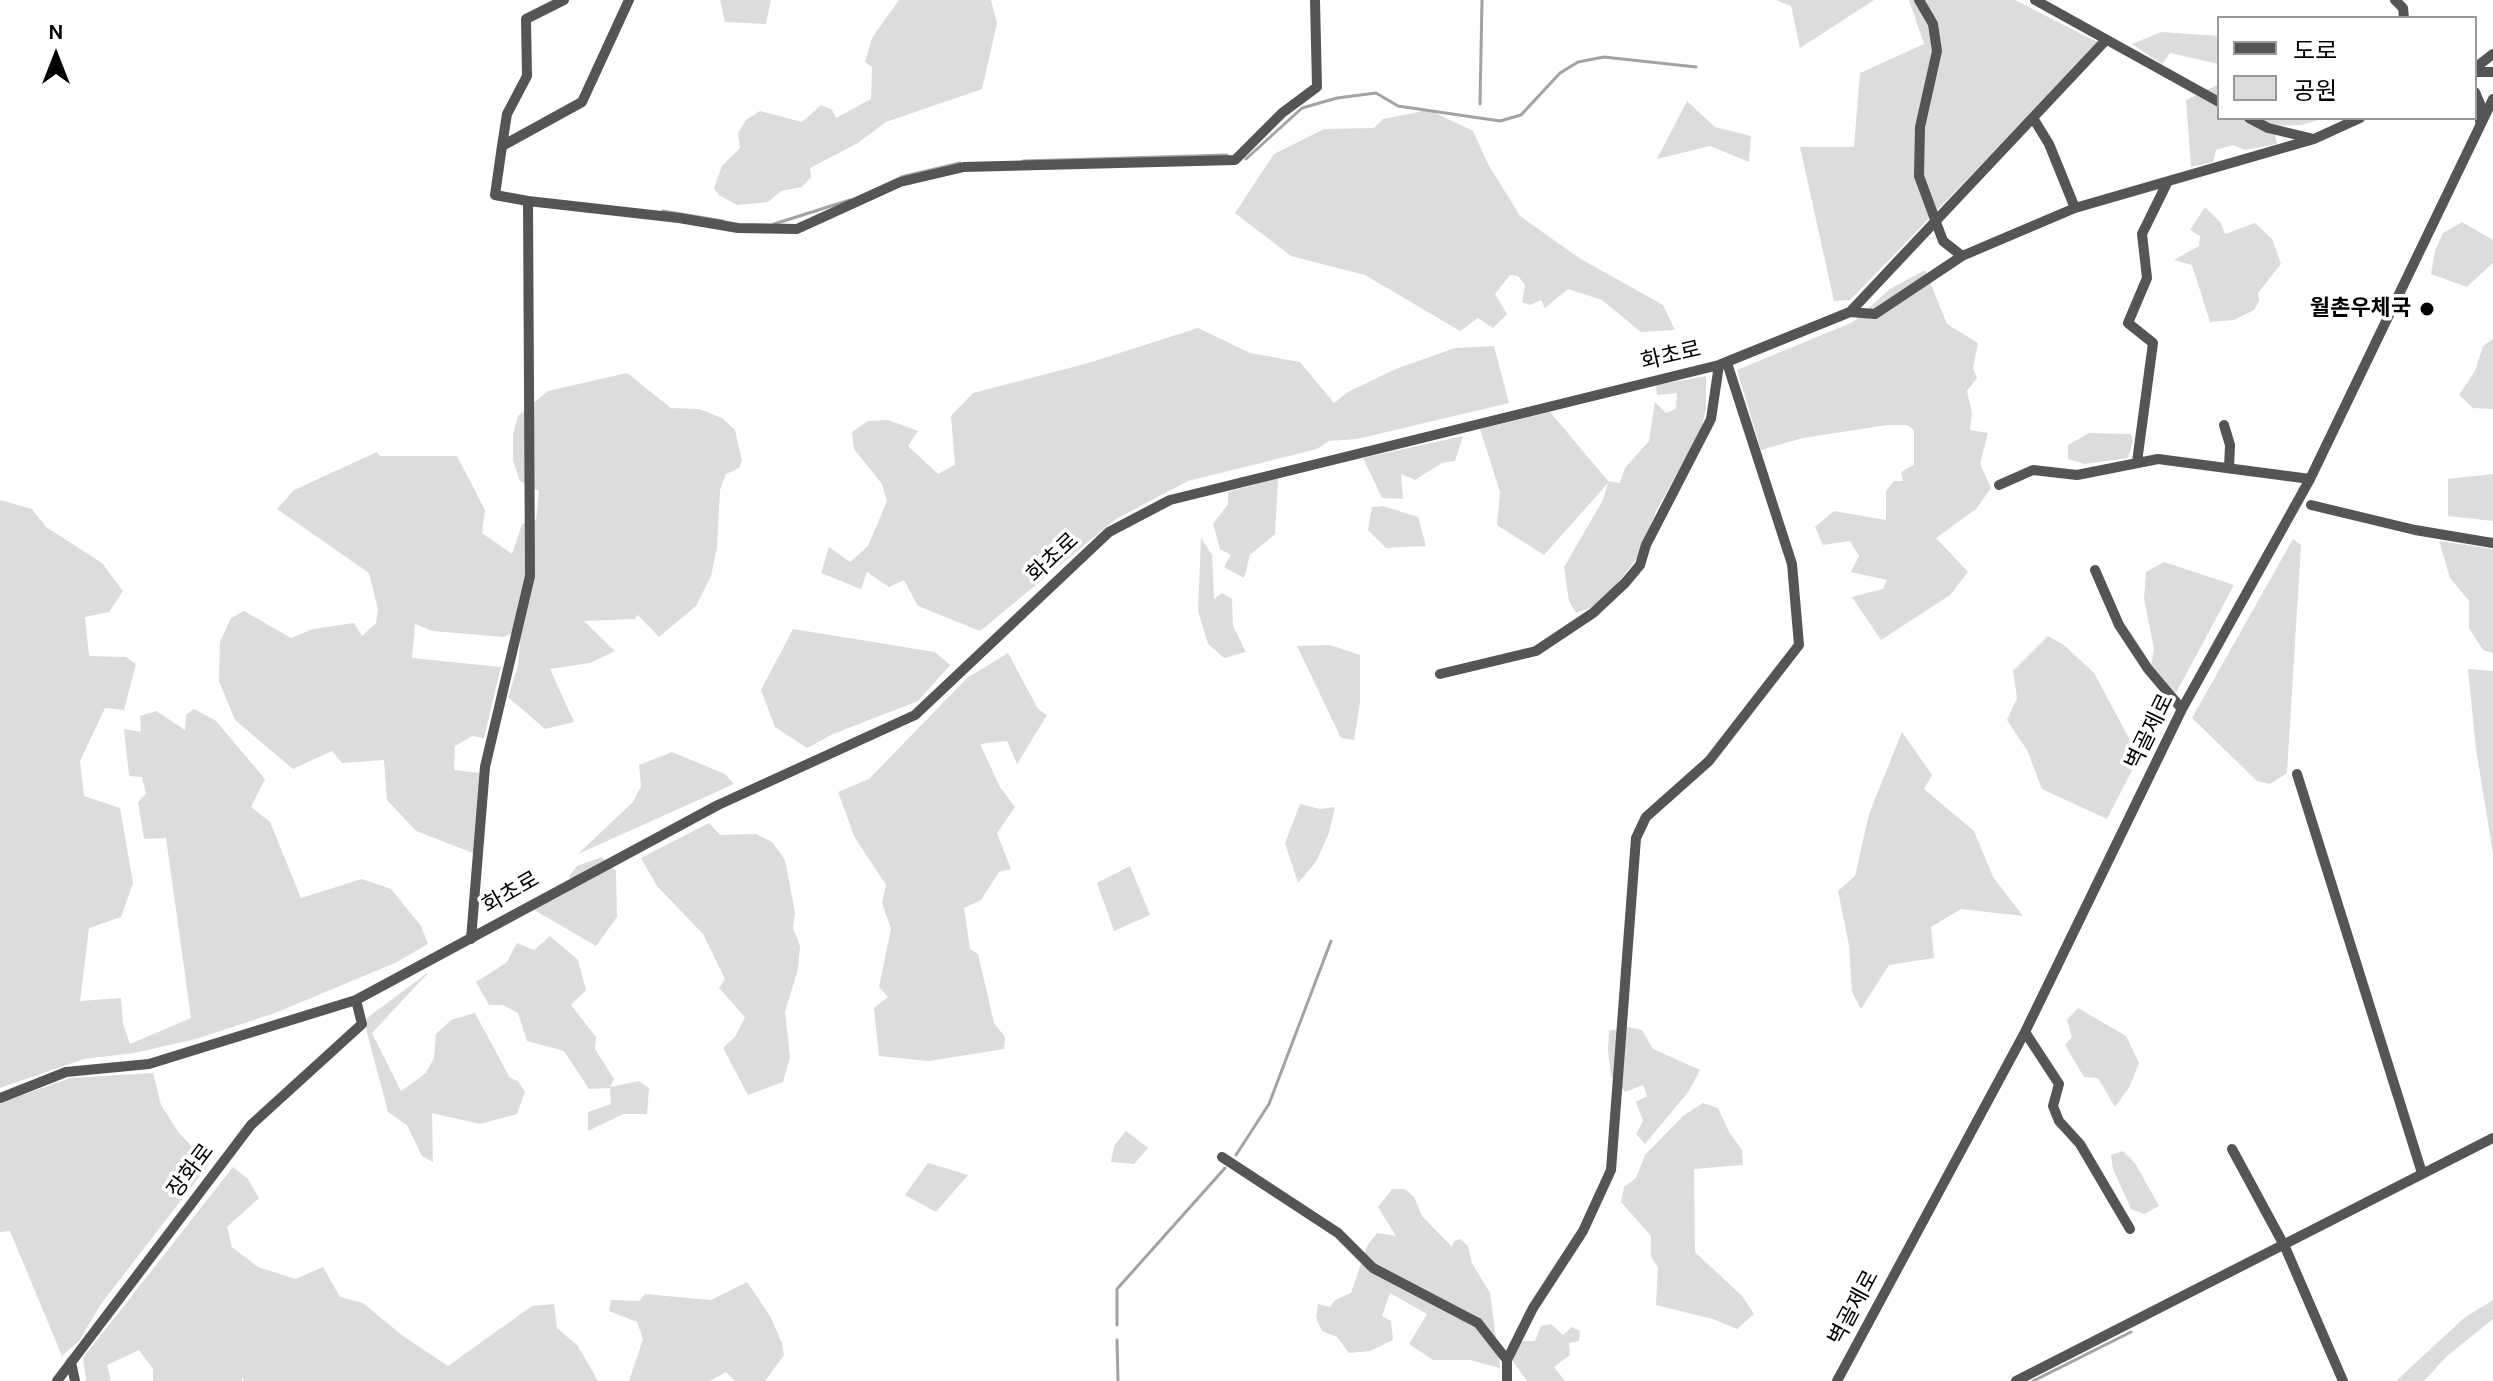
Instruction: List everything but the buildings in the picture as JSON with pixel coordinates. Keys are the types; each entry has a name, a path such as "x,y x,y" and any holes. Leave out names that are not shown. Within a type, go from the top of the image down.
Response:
{"street":[{"path":"564,0 526,19 527,76 507,114 495,195 738,228 797,229 900,182 964,167 1235,160 1282,113 1317,87 1315,0"},
{"path":"502,146 582,102 629,0"},
{"path":"1919,0 1933,24 1937,51 1920,127 1919,176 1943,241 1962,256"},
{"path":"2035,0 2217,101"},
{"name":"화초로","path":"0,1098 66,1072 149,1064 356,1000 718,805 915,715 1109,532 1170,500 1723,364 1850,312 2106,40"},
{"path":"2477,68 2493,54"},
{"path":"2477,97 2480,104 2479,127"},
{"name":"벽골제로","path":"1837,1381 2025,1032 2182,709 2310,479 2493,99"},
{"path":"2033,118 2049,144 2075,208"},
{"path":"2253,120 2268,128 2314,139"},
{"path":"1850,312 1875,314 1962,256 2075,208 2314,139 2356,120"},
{"path":"2137,462 2153,343 2128,323 2147,278 2142,234 2167,183"},
{"path":"471,939 485,767 530,576 528,201"},
{"path":"1440,674 1536,651 1593,613 1625,583 1640,565 1646,545 1711,419 1723,364"},
{"path":"1507,1381 1507,1360 1533,1308 1583,1231 1611,1170 1636,838 1646,817 1709,761 1799,645 1792,564 1723,364"},
{"path":"2224,425 2230,445 2229,468"},
{"path":"1999,485 2033,470 2077,475 2158,459 2310,479"},
{"path":"2311,505 2415,530 2493,543"},
{"path":"2095,570 2119,625 2148,669 2182,709"},
{"path":"2297,774 2422,1173"},
{"name":"장화로","path":"57,1381 251,1125 362,1024 356,1000"},
{"path":"2025,1032 2039,1059 2053,1071 2059,1084 2053,1106 2059,1121 2080,1144 2130,1229"},
{"path":"2016,1381 2285,1247 2493,1138"},
{"path":"2232,1149 2285,1247 2343,1381"},
{"path":"1222,1157 1338,1233 1373,1268 1478,1323 1507,1360"},
{"path":"71,1362 75,1381"}],"green space":[{"path":"720,0 771,0 766,24 725,22"},
{"path":"899,0 991,0 997,23 982,89 886,122 858,143 810,168 811,177 802,187 781,191 768,202 737,205 719,195 714,188 722,166 740,148 738,133 746,120 760,111 802,122 821,105 832,110 836,118 871,99 872,67 865,62 872,38"},
{"path":"1776,0 1874,0 1800,48 1791,6"},
{"path":"1909,0 2015,0 2099,43 1850,300 1834,301 1800,147 1854,147 1860,73 1924,44"},
{"path":"2161,32 2217,36 2217,64 2170,53 2162,64 2132,44"},
{"path":"2217,85 2217,120 2319,120 2301,125 2273,126 2277,144 2245,150 2233,145 2216,150 2213,162 2191,167 2186,100"},
{"path":"1687,101 1715,127 1751,136 1749,162 1710,146 1657,159"},
{"path":"1429,110 1473,131 1488,164 1520,216 1579,258 1663,305 1675,330 1641,332 1602,300 1568,289 1545,308 1541,300 1530,305 1522,302 1525,285 1518,276 1510,275 1495,294 1507,314 1493,328 1478,318 1460,331 1365,275 1291,256 1235,213 1274,154 1324,129 1374,128 1383,119"},
{"path":"2205,207 2221,223 2225,234 2255,223 2272,239 2281,264 2258,293 2259,301 2254,310 2234,320 2210,322 2192,265 2174,260 2199,246 2200,236 2190,230"},
{"path":"2462,222 2493,240 2493,263 2467,287 2431,274 2435,251 2443,233"},
{"path":"1925,270 1947,324 1978,343 1973,368 1977,378 1967,391 1972,413 1970,430 1988,433 1980,464 1991,488 1976,509 1936,538 1968,572 1950,595 1881,640 1852,597 1883,589 1887,580 1851,572 1859,556 1850,541 1823,545 1815,527 1834,511 1886,520 1886,491 1894,481 1903,481 1901,472 1914,465 1914,430 1907,425 1887,425 1803,438 1761,450 1737,370 1853,322 1890,289"},
{"path":"1198,328 1250,353 1300,362 1334,403 1348,392 1396,369 1455,348 1494,346 1509,403 1357,439 1329,441 1317,449 1188,481 1116,519 980,631 918,606 904,580 889,587 867,572 861,589 821,573 829,547 850,562 868,546 887,501 882,484 854,449 852,432 868,421 888,420 918,431 908,446 938,474 955,465 951,416 973,393 1085,364"},
{"path":"2493,339 2493,409 2473,408 2459,395 2475,371 2483,346"},
{"path":"627,373 671,408 699,409 722,418 735,430 742,461 739,468 726,474 720,490 717,548 711,576 696,606 659,637 638,615 634,619 584,621 615,651 590,663 550,669 574,722 545,729 508,697 518,666 521,630 503,637 433,631 415,624 412,658 501,667 484,738 472,736 455,746 454,770 480,773 473,853 416,831 387,800 384,760 342,763 332,751 293,769 235,720 219,681 220,642 231,618 244,611 291,638 313,629 354,623 362,636 376,623 378,610 369,573 277,509 294,490 377,452 380,456 457,456 485,510 482,533 512,554 522,524 536,520 539,491 520,481 513,461 513,434 518,416 548,391"},
{"path":"1706,376 1706,408 1701,431 1657,509 1637,558 1611,592 1590,608 1576,613 1569,601 1564,567 1603,500 1608,483 1544,555 1497,525 1500,492 1480,429 1550,412 1608,481 1620,483 1625,468 1649,441 1655,402 1666,413 1676,409 1677,393 1657,395 1656,385"},
{"path":"2089,433 2131,434 2133,442 2128,458 2085,464 2068,459 2068,445"},
{"path":"1463,436 1455,461 1442,463 1415,480 1401,474 1403,499 1382,498 1363,458"},
{"path":"2493,474 2493,521 2448,516 2448,479"},
{"path":"1278,478 1275,534 1250,555 1244,578 1224,567 1231,555 1220,549 1213,524 1228,504 1228,492"},
{"path":"0,500 32,509 46,527 102,563 123,591 109,612 85,617 89,656 126,657 136,664 124,710 105,708 80,761 84,796 120,808 133,883 121,917 89,928 80,1001 121,998 123,1024 130,1044 191,1018 166,838 144,839 138,802 146,794 142,777 129,776 124,729 141,732 140,716 156,711 185,730 186,715 194,709 216,721 265,779 251,807 270,822 301,898 362,879 391,889 421,926 428,944 395,963 275,1013 196,1039 134,1053 84,1059 0,1088"},
{"path":"1383,506 1418,517 1426,546 1386,548 1368,530 1372,507"},
{"path":"1201,538 1212,555 1214,599 1222,593 1232,599 1233,626 1246,652 1224,658 1208,644 1198,611"},
{"path":"2293,539 2301,545 2287,773 2270,784 2257,781 2192,718"},
{"path":"2439,541 2493,549 2493,653 2483,650 2469,628 2469,601 2450,578"},
{"path":"2164,562 2234,585 2176,693 2151,666 2154,649 2144,599 2146,572"},
{"path":"793,629 935,652 950,665 918,701 833,734 807,748 775,727 761,690"},
{"path":"2048,636 2064,645 2094,673 2139,757 2107,819 2042,789 2027,750 2007,720 2017,698 2013,671"},
{"path":"1330,645 1360,655 1360,703 1354,740 1341,738 1297,646"},
{"path":"1008,653 1038,709 1047,715 1017,764 1007,741 980,744 1000,787 1015,807 997,833 1011,869 999,872 981,900 964,908 970,949 978,954 994,1023 1005,1037 1004,1049 929,1061 879,1056 874,1008 888,997 879,987 891,929 882,903 886,885 855,838 838,792 869,779 967,678"},
{"path":"2468,669 2493,671 2493,854 2476,749"},
{"path":"1902,732 1932,775 1924,789 1974,831 1993,877 2023,916 1961,909 1931,927 1934,958 1889,965 1861,1009 1852,992 1849,945 1838,891 1855,876 1869,814"},
{"path":"672,752 725,774 734,784 578,854 633,802 641,786 639,765"},
{"path":"1300,804 1320,809 1335,807 1329,833 1316,862 1298,883 1285,843"},
{"path":"709,823 720,835 756,834 772,842 785,860 795,912 793,928 800,946 798,969 785,1012 790,1057 783,1082 748,1095 723,1048 735,1037 745,1017 719,988 725,979 703,934 657,886 641,858"},
{"path":"602,857 616,871 617,917 596,946 531,908 570,887 570,875 577,866"},
{"path":"1130,866 1150,915 1114,931 1097,883"},
{"path":"550,936 578,960 586,990 571,1005 596,1037 595,1049 614,1079 610,1087 639,1081 649,1088 647,1114 623,1114 588,1131 588,1112 611,1104 610,1088 589,1089 564,1051 527,1041 518,1013 503,1005 489,1005 476,982 506,963 517,943 534,950"},
{"path":"430,971 372,1033 401,1091 426,1073 434,1058 436,1034 451,1020 475,1013 510,1078 518,1081 525,1092 517,1114 480,1124 432,1113 433,1162 422,1156 407,1125 388,1112 366,1029 367,1018"},
{"path":"2078,1008 2126,1036 2139,1063 2130,1086 2115,1107 2098,1078 2084,1077 2065,1045 2072,1037 2067,1020"},
{"path":"1628,1027 1642,1030 1653,1049 1700,1070 1689,1091 1645,1144 1636,1134 1643,1121 1636,1102 1647,1096 1643,1085 1625,1092 1611,1076 1609,1031"},
{"path":"153,1073 161,1105 179,1133 209,1164 101,1304 79,1341 62,1356 10,1231 0,1232 0,1103 70,1078"},
{"path":"1703,1103 1718,1108 1742,1150 1743,1165 1694,1169 1695,1252 1742,1296 1754,1314 1737,1329 1713,1319 1656,1305 1658,1267 1651,1257 1651,1236 1621,1202 1624,1187 1636,1178 1645,1155 1683,1116"},
{"path":"1126,1131 1148,1148 1134,1164 1111,1162 1114,1146"},
{"path":"2123,1151 2135,1163 2159,1206 2144,1214 2131,1209 2113,1169 2111,1155"},
{"path":"928,1163 968,1175 936,1212 905,1195"},
{"path":"233,1167 248,1179 259,1198 227,1227 232,1247 258,1267 295,1279 323,1267 340,1297 363,1303 403,1336 448,1366 532,1306 554,1304 557,1328 578,1346 598,1381 244,1381 242,1377 242,1381 153,1381 153,1369 139,1350 107,1365 111,1381 86,1381 83,1358"},
{"path":"1392,1189 1405,1189 1414,1197 1422,1216 1452,1247 1454,1241 1460,1239 1468,1246 1472,1263 1490,1293 1500,1368 1470,1360 1433,1360 1409,1344 1427,1314 1390,1293 1382,1316 1391,1321 1393,1340 1370,1351 1349,1353 1337,1337 1322,1331 1316,1318 1318,1304 1330,1307 1335,1300 1351,1293 1367,1246 1377,1233 1396,1236 1378,1207"},
{"path":"747,1282 770,1316 782,1343 784,1355 765,1381 735,1381 726,1372 710,1381 629,1381 643,1339 637,1322 609,1311 611,1300 639,1301 645,1294 711,1300"},
{"path":"2493,1300 2493,1319 2447,1356 2424,1381 2396,1381 2464,1318"},
{"path":"1551,1324 1563,1335 1572,1327 1580,1331 1579,1341 1569,1343 1570,1355 1554,1367 1565,1381 1527,1381 1512,1360 1520,1341 1535,1341 1541,1326"}],"waterway":[{"path":"1480,104 1482,0"},
{"path":"1246,159 1302,108 1337,98 1376,93 1398,106 1500,121 1521,115 1560,73 1578,62 1604,57 1696,67"},
{"path":"1023,161 1227,155"},
{"path":"901,177 960,163"},
{"path":"774,224 850,200"},
{"path":"663,211 723,221"},
{"path":"1236,1155 1269,1104 1331,941"},
{"path":"1117,1325 1117,1289 1225,1168"},
{"path":"2033,1381 2131,1332"},
{"path":"1117,1340 1118,1381"}],"place":[{"name":"월촌우체국","path":"2427,309"}]}
